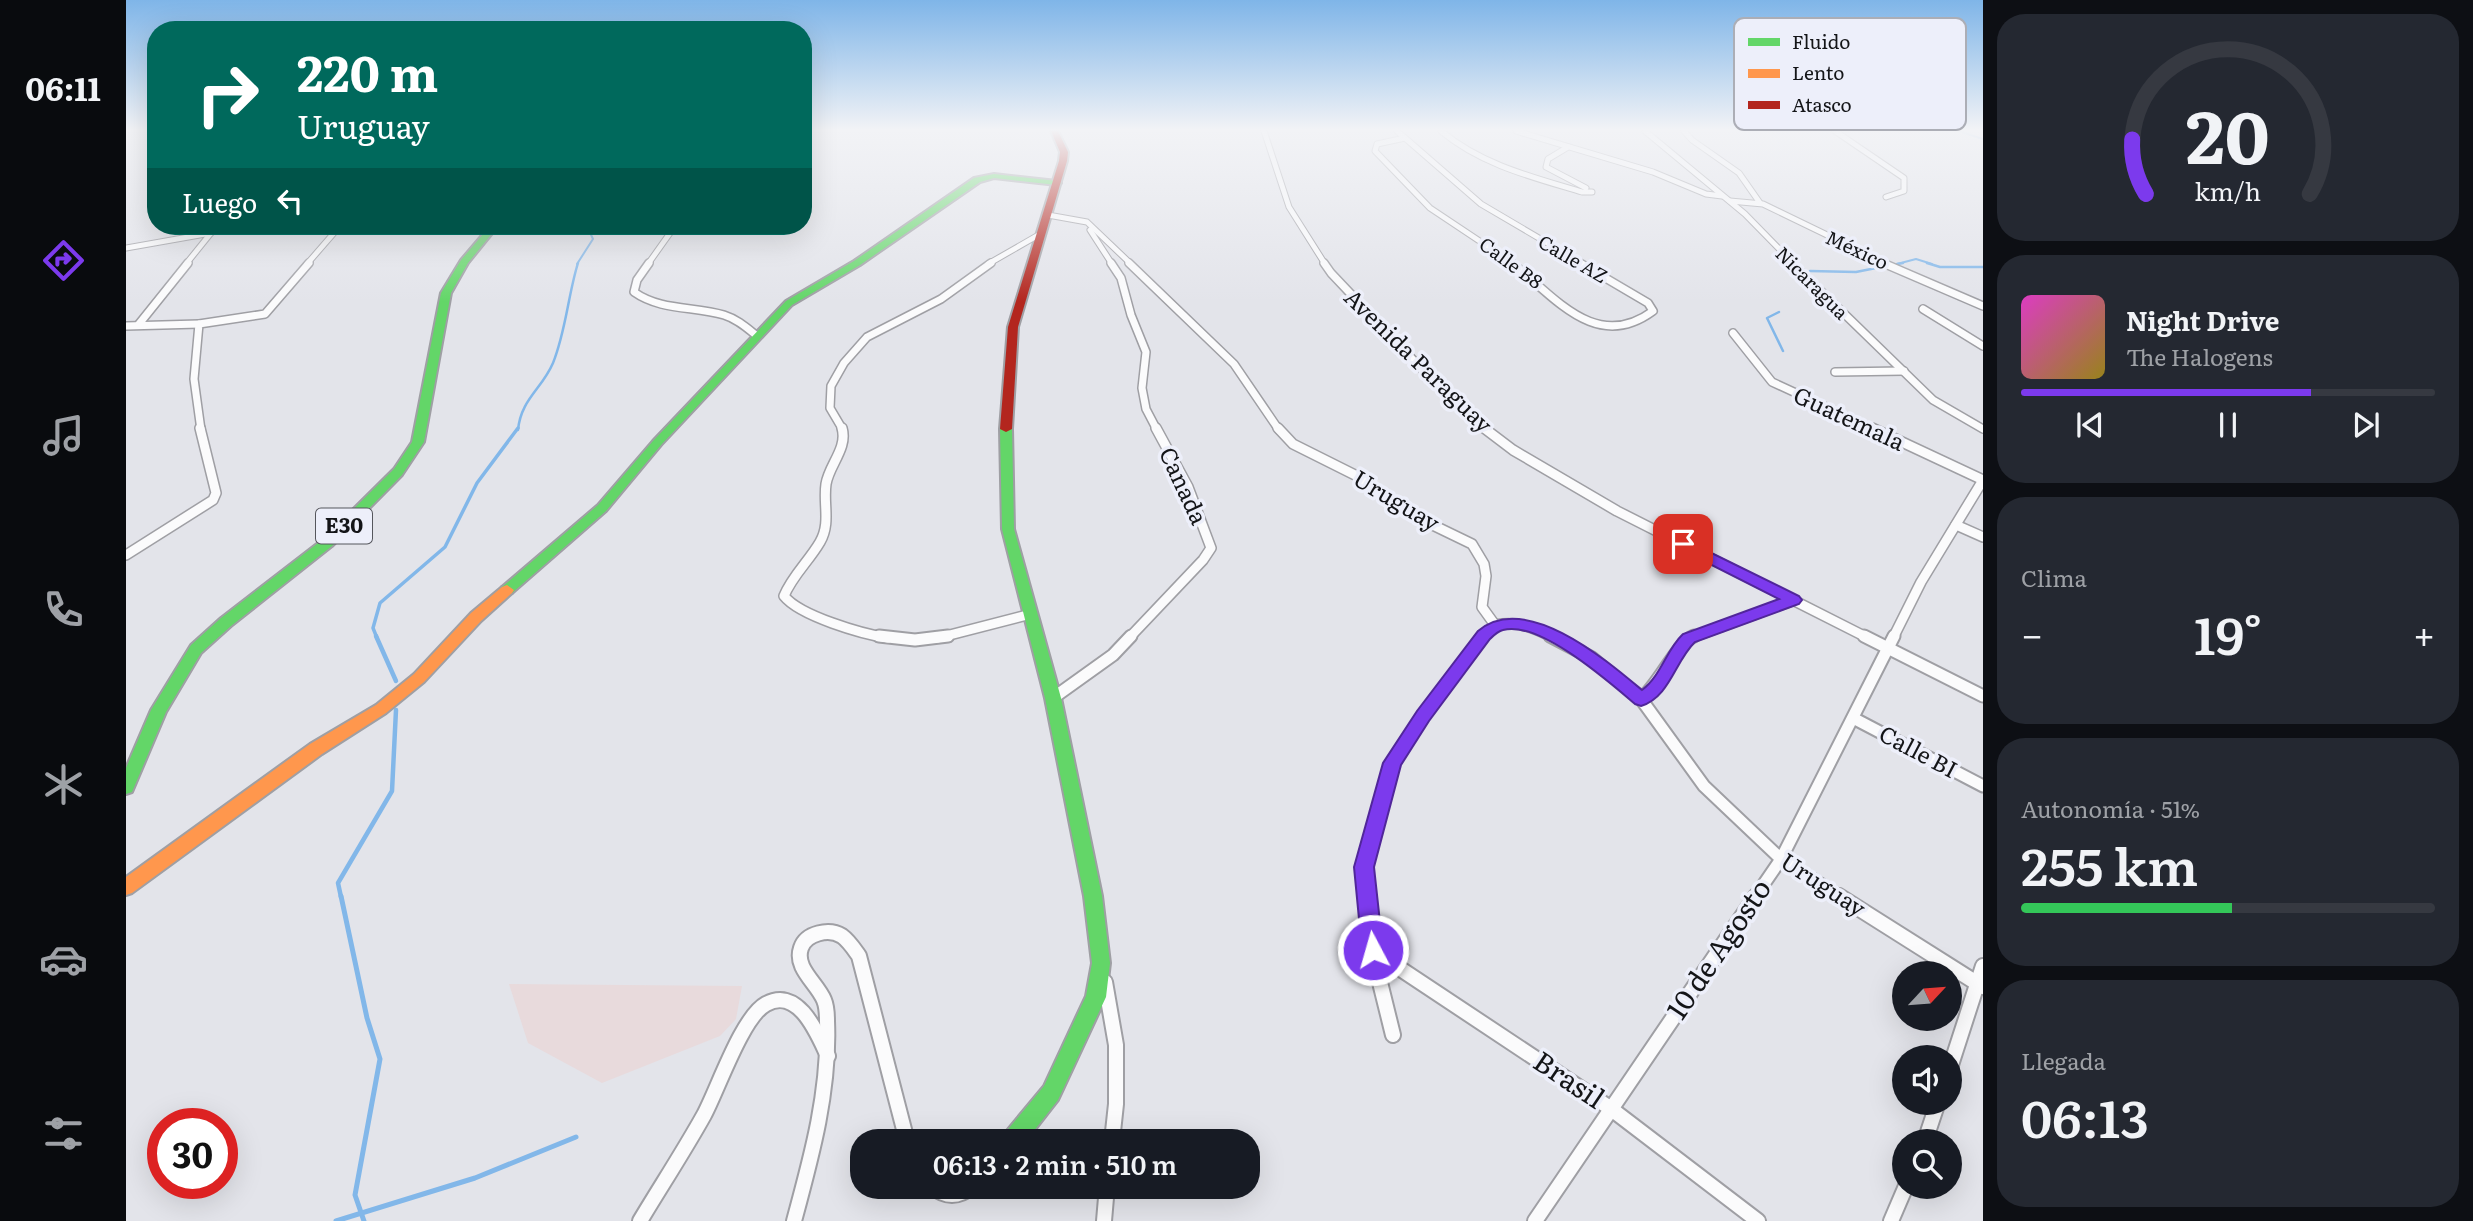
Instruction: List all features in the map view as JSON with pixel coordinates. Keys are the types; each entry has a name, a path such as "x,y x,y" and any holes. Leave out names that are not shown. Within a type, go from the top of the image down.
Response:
{"street":[{"path":"126,887 316,749 381,709 419,678 476,617 602,508 789,303 857,263 965,188"},
{"path":"1056,188 1013,327 1004,451 1008,529 1053,698 1093,895 1101,964 1116,1045 1113,1129"},
{"name":"Avenida Paraguay","path":"1283,188 1289,207 1331,273 1404,347 1433,381 1481,426 1513,450 1605,504 1983,696"},
{"name":"Calle B8","path":"1410,188 1430,208 1500,253 1583,320 1602,327 1629,325 1647,317 1653,307"},
{"name":"Calle AZ","path":"1463,188 1481,204 1653,307"},
{"path":"1570,188 1592,192 1585,188"},
{"name":"México","path":"1691,188 1726,199 1760,203 1882,262 1983,306"},
{"name":"Nicaragua","path":"1713,188 1933,400 1983,429"},
{"path":"1753,188 1760,203"},
{"path":"1886,197 1904,191 1904,188"},
{"path":"1048,215 1087,222"},
{"name":"Uruguay","path":"1087,222 1234,363 1279,430 1293,444 1357,476 1410,514 1472,544 1480,557 1486,576 1482,607 1495,625 1512,622 1533,627 1592,658 1641,699 1704,786 1781,859 1980,985"},
{"name":"Canada","path":"1053,698 1113,656 1203,561 1211,548 1188,487 1146,409 1142,388 1146,352 1131,316 1121,278 1087,222"},
{"path":"1031,614 942,636 917,640 893,639 866,634 792,605 784,596 788,586 821,541 827,521 826,483 844,440 843,430 830,408 831,386 844,363 867,337 941,299 982,268 1042,233"},
{"path":"126,248 200,235"},
{"path":"139,324 209,235"},
{"path":"126,326 199,324 265,314 332,235"},
{"name":"E30","path":"126,787 159,710 196,649 327,542 398,472 418,442 446,293 464,261 486,235"},
{"path":"669,235 637,280 634,292 640,299 726,316 757,336"},
{"path":"1923,309 1983,345"},
{"path":"126,555 213,500 216,492 201,434 194,379 199,324"},
{"name":"Guatemala","path":"1733,333 1772,382 1983,480"},
{"path":"1835,372 1904,371"},
{"name":"10 de Agosto","path":"1535,1221 1781,859 1887,647 1983,480"},
{"path":"1956,525 1983,537"},
{"path":"1641,699 1657,688 1680,646 1689,638 1794,600"},
{"path":"1393,1035 1373,950 1364,867 1393,763 1423,716 1484,635 1495,625"},
{"name":"Calle BI","path":"1853,718 1983,786"},
{"path":"794,1221 816,1141 830,1060 827,1007 800,961 799,951 804,941 829,931 843,936 859,956 905,1129"},
{"name":"Brasil","path":"1373,950 1610,1108 1758,1221"},
{"path":"1022,1129 1051,1093 1096,997 1101,964"},
{"path":"1958,1045 1980,985 1983,966"},
{"path":"640,1221 704,1115 743,1030 766,1004 790,1001 803,1008 830,1060"},
{"path":"1104,1221 1106,1199"},
{"path":"1891,1221 1900,1199"}],"shaded area":[{"path":"509,984 742,986 736,1019 720,1036 602,1083 528,1043"}],"waterway":[{"path":"577,264 593,239 591,235"},
{"path":"1903,263 1897,264 1916,259 1932,264"},
{"path":"518,430 527,402 553,363 578,263"},
{"path":"1927,263 1940,267 1983,267"},
{"path":"1810,271 1856,272 1886,266"},
{"path":"1779,312 1767,318 1783,351"},
{"path":"377,638 373,628 380,603 445,547 477,483 518,428"},
{"path":"376,636 396,681"},
{"path":"341,897 338,883 392,791 396,710"},
{"path":"341,896 367,1018 380,1059 355,1195 361,1213"},
{"path":"361,1213 475,1178 576,1137"},
{"path":"336,1221 361,1213"},
{"path":"361,1213 364,1221"}],"traffic: fast":[{"path":"507,590 602,508 657,443 789,303 857,263 965,188"},
{"path":"126,787 159,710 196,649 226,622 327,543 398,472 418,442 446,293 464,262 486,235"},
{"path":"1006,429 1008,529 1053,698 1093,896 1101,963 1096,997 1051,1093 1022,1129"}],"traffic: slow":[{"path":"126,887 316,749 381,709 419,678 476,617 507,590"}],"traffic: jam":[{"path":"1006,429 1013,327 1055,188"}],"route":[{"path":"1373,950 1364,867 1393,763 1423,716 1484,635 1495,625 1512,622 1533,627 1592,658 1641,699 1657,688 1675,660 1680,646 1689,638 1794,600 1683,544"}]}
